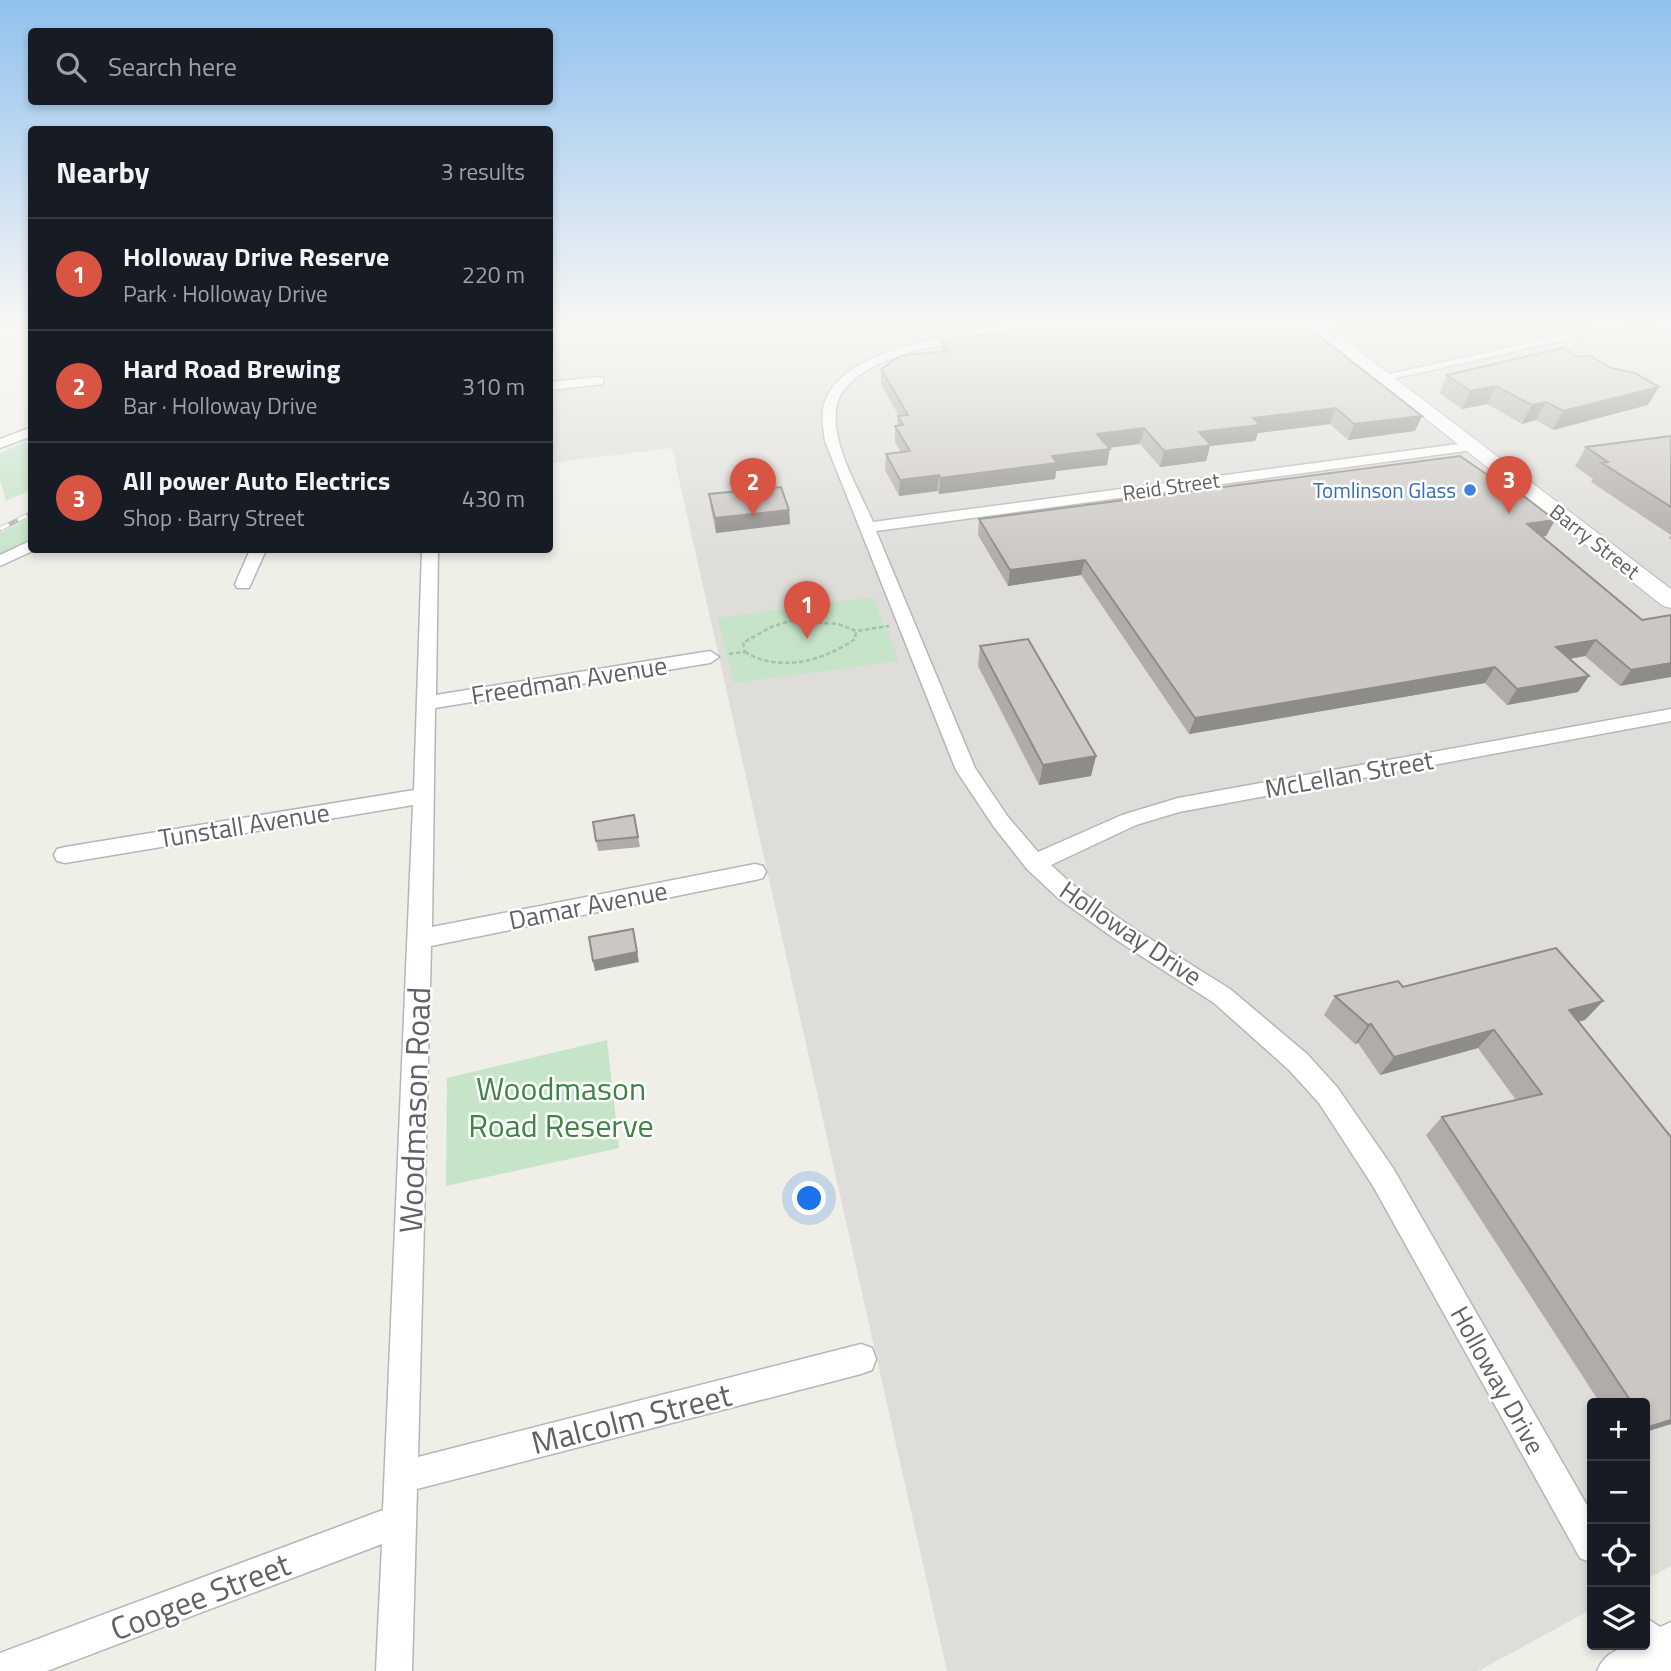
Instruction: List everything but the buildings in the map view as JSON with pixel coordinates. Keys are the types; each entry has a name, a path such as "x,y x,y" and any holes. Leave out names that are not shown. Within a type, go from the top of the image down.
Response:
{"main road":[{"name":"Barry Street","path":"1420,406 1671,601"}],"street":[{"name":"Holloway Drive","path":"832,406 828,430 966,770 1001,822 1035,863 1066,892 1113,927 1222,996 1298,1062 1328,1096 1383,1177 1587,1537"},
{"path":"0,444 28,433"},
{"name":"Reid Street","path":"869,527 1473,446"},
{"path":"0,561 28,547"},
{"path":"243,584 257,553"},
{"name":"Woodmason Road","path":"394,1671 420,939 430,553"},
{"name":"Freedman Avenue","path":"427,703 710,657"},
{"name":"McLellan Street","path":"1035,863 1129,820 1178,805 1671,715"},
{"name":"Tunstall Avenue","path":"65,855 424,796"},
{"name":"Damar Avenue","path":"420,939 755,872"},
{"name":"Malcolm Street","path":"401,1477 861,1359"},
{"name":"Coogee Street","path":"1,1671 399,1521"},
{"path":"1615,1671 1659,1649"}],"path":[{"path":"856,631 855,639 846,646 796,662 769,663 752,658 745,652 743,643 790,621 838,624 856,631 905,623"},
{"path":"710,657 745,652"}],"shaded area":[{"path":"553,406 1671,406 1671,1566 1650,1577 1650,1398 1587,1398 1587,1612 1478,1671 947,1671 672,448 553,463"}],"green space":[{"path":"28,440 28,491 6,501 0,480 0,453"},
{"path":"28,519 28,542 0,556 0,533"},
{"path":"873,597 899,661 734,683 718,618"},
{"name":"Woodmason Road Reserve","path":"607,1040 619,1148 446,1186 447,1078"}],"railway":[{"path":"0,529 28,515"}],"place":[{"name":"Tomlinson Glass","path":"1470,490"},
{"name":"All power Auto Electrics","path":"1509,514"},
{"name":"Hard Road Brewing","path":"753,516"},
{"name":"Holloway Drive Reserve","path":"807,639"}]}
